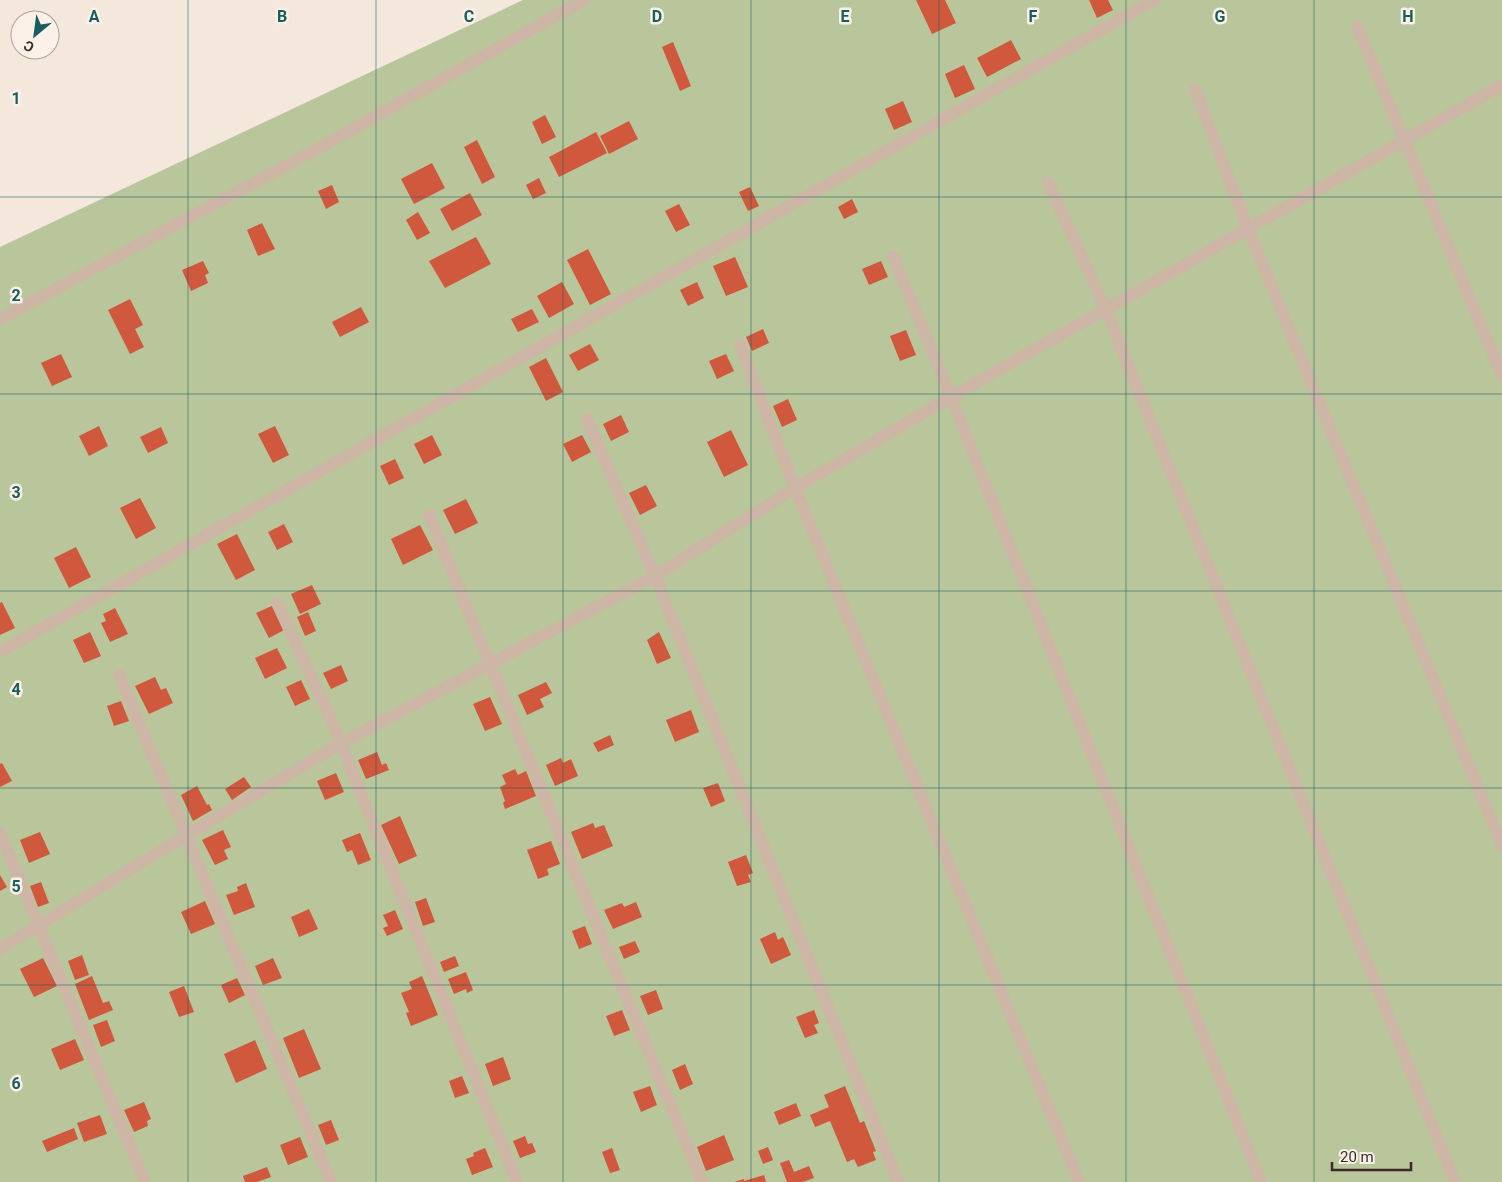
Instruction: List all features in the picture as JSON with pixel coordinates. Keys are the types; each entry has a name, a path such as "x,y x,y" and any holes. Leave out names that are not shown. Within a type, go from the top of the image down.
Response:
{"lane":[{"path":"0,319 310,152 584,0"},
{"path":"0,652 1154,0"},
{"path":"1357,26 1406,139 1502,376"},
{"path":"0,949 340,744 655,576 796,488 951,397 1502,85"},
{"path":"1195,89 1248,229 1502,846"},
{"path":"1048,182 1106,310 1456,1182"},
{"path":"893,256 951,397 1261,1182"},
{"path":"740,345 796,488 1079,1182"},
{"path":"587,418 655,576 898,1182"},
{"path":"430,515 702,1182"},
{"path":"277,603 331,719 517,1182"},
{"path":"119,675 331,1182"},
{"path":"0,833 145,1182"}],"green space":[{"path":"523,0 1502,0 1502,1182 0,1182 0,247"}],"building":[{"path":"916,0 945,0 956,23 932,34"},
{"path":"1089,0 1108,0 1113,10 1097,18"},
{"path":"1011,40 1021,59 987,77 977,58"},
{"path":"673,42 691,86 680,91 662,47"},
{"path":"964,65 975,89 955,98 945,74"},
{"path":"903,101 912,122 894,130 885,109"},
{"path":"545,115 556,137 542,144 532,122"},
{"path":"629,121 638,139 609,154 600,136"},
{"path":"596,132 607,153 559,177 549,157"},
{"path":"477,140 495,177 482,184 464,147"},
{"path":"432,163 445,188 414,204 401,179"},
{"path":"539,178 546,193 533,199 526,185"},
{"path":"332,185 339,202 326,209 318,191"},
{"path":"750,187 759,206 748,211 739,192"},
{"path":"470,193 482,215 452,231 440,209"},
{"path":"852,199 858,212 844,219 838,207"},
{"path":"679,204 690,225 676,232 665,211"},
{"path":"418,212 430,233 417,240 406,220"},
{"path":"262,223 275,249 258,256 247,230"},
{"path":"476,237 491,264 445,288 429,261"},
{"path":"588,249 611,294 590,305 567,260"},
{"path":"735,257 748,287 726,296 713,266"},
{"path":"203,261 209,273 205,275 208,283 191,291 182,270"},
{"path":"881,261 888,277 869,285 862,269"},
{"path":"562,282 574,304 549,318 537,296"},
{"path":"697,282 704,298 688,306 680,290"},
{"path":"130,299 143,325 135,329 144,347 130,354 108,310"},
{"path":"361,307 369,322 340,337 332,322"},
{"path":"532,309 539,322 518,332 511,319"},
{"path":"763,329 769,343 752,351 746,337"},
{"path":"906,330 916,355 900,361 890,336"},
{"path":"590,344 599,360 578,371 569,355"},
{"path":"61,354 72,377 52,386 41,363"},
{"path":"726,354 734,371 717,379 709,361"},
{"path":"546,358 563,392 546,401 529,367"},
{"path":"788,399 797,420 782,427 773,406"},
{"path":"621,415 629,432 611,441 603,424"},
{"path":"99,426 108,446 89,456 79,436"},
{"path":"275,426 289,455 273,463 258,434"},
{"path":"161,427 168,443 148,453 140,437"},
{"path":"731,430 748,465 724,477 707,442"},
{"path":"432,435 442,455 424,464 414,444"},
{"path":"582,435 591,452 572,462 563,444"},
{"path":"395,459 404,478 389,485 380,466"},
{"path":"646,485 657,506 640,515 629,493"},
{"path":"140,498 156,528 136,539 120,508"},
{"path":"466,499 478,523 455,534 443,510"},
{"path":"284,524 293,542 277,550 268,532"},
{"path":"420,525 433,550 403,565 391,539"},
{"path":"237,534 255,570 236,580 217,544"},
{"path":"76,547 91,577 69,588 54,558"},
{"path":"312,585 321,604 300,614 291,594"},
{"path":"2,602 15,628 0,635 0,603"},
{"path":"274,605 286,629 269,638 256,613"},
{"path":"115,608 128,634 110,642 101,623 106,621 103,614"},
{"path":"308,612 316,631 305,636 297,617"},
{"path":"90,632 101,656 84,663 73,640"},
{"path":"659,632 671,658 657,664 647,640"},
{"path":"277,648 287,668 265,679 255,658"},
{"path":"341,665 348,681 331,689 323,673"},
{"path":"155,677 161,690 166,688 173,703 149,714 135,686"},
{"path":"301,680 310,699 295,706 286,687"},
{"path":"546,682 552,693 540,699 544,707 527,715 518,695"},
{"path":"490,697 502,724 485,731 473,704"},
{"path":"121,701 129,721 114,726 107,706"},
{"path":"691,710 699,732 675,742 666,720"},
{"path":"610,735 614,745 598,752 593,743"},
{"path":"377,752 382,765 386,763 389,770 366,779 358,760"},
{"path":"561,758 563,763 571,759 578,776 555,786 546,765"},
{"path":"2,763 12,781 0,787 0,764"},
{"path":"515,769 518,775 526,771 536,796 505,809 503,803 505,801 500,787 506,784 502,775"},
{"path":"336,773 344,792 325,800 317,781"},
{"path":"244,777 251,787 232,800 225,789"},
{"path":"718,783 725,801 711,807 703,788"},
{"path":"197,786 207,805 209,804 212,810 193,821 181,795"},
{"path":"400,816 417,856 399,864 381,825"},
{"path":"593,823 595,828 604,825 613,846 582,859 571,832"},
{"path":"223,830 231,847 224,850 228,859 215,865 202,840"},
{"path":"40,832 50,854 29,863 20,840"},
{"path":"360,833 371,860 358,865 352,850 347,852 342,840"},
{"path":"551,841 560,864 547,869 549,875 538,879 527,850"},
{"path":"746,855 753,873 748,875 751,882 737,886 728,862"},
{"path":"0,875 7,887 0,891"},
{"path":"41,882 49,903 38,907 30,886"},
{"path":"246,883 255,907 234,915 226,895 238,891 237,887"},
{"path":"426,898 435,922 423,926 415,902"},
{"path":"205,901 215,924 191,934 181,912"},
{"path":"636,902 642,917 613,929 604,910 622,903 624,907"},
{"path":"309,909 318,929 299,937 291,917"},
{"path":"395,910 403,929 387,936 383,928 388,926 383,915"},
{"path":"585,926 592,944 579,949 572,931"},
{"path":"775,932 778,940 783,937 791,955 771,964 760,939"},
{"path":"635,941 640,952 624,959 619,947"},
{"path":"82,955 89,975 75,980 68,961"},
{"path":"455,956 459,966 444,972 440,962"},
{"path":"43,958 57,986 34,997 20,969"},
{"path":"273,958 282,978 263,985 255,966"},
{"path":"466,972 473,990 467,993 466,989 454,994 448,979"},
{"path":"92,976 103,1003 109,1001 113,1010 89,1020 75,984"},
{"path":"422,976 438,1015 411,1026 406,1013 409,1012 401,993 412,989 409,982"},
{"path":"237,978 245,995 229,1003 221,985"},
{"path":"184,986 194,1012 179,1017 169,992"},
{"path":"656,990 663,1009 648,1015 640,996"},
{"path":"622,1010 630,1030 614,1036 606,1016"},
{"path":"814,1010 819,1023 814,1025 818,1033 805,1038 796,1017"},
{"path":"107,1020 115,1041 101,1047 93,1025"},
{"path":"304,1029 321,1069 299,1078 283,1038"},
{"path":"75,1039 84,1060 60,1070 51,1049"},
{"path":"255,1040 267,1069 236,1083 224,1054"},
{"path":"503,1057 511,1079 493,1086 485,1064"},
{"path":"685,1064 693,1084 680,1090 672,1070"},
{"path":"462,1076 469,1093 455,1098 449,1081"},
{"path":"650,1086 657,1105 641,1112 633,1092"},
{"path":"845,1086 860,1123 864,1121 876,1151 873,1152 876,1160 858,1167 854,1159 847,1162 830,1121 815,1127 810,1115 829,1107 824,1095"},
{"path":"144,1102 151,1119 147,1121 148,1126 134,1132 124,1110"},
{"path":"796,1103 801,1116 779,1125 774,1112"},
{"path":"100,1115 107,1134 84,1142 77,1123"},
{"path":"331,1120 339,1140 326,1145 318,1125"},
{"path":"74,1128 78,1139 47,1152 42,1141"},
{"path":"724,1135 734,1160 706,1171 697,1147"},
{"path":"525,1136 528,1144 532,1143 536,1152 520,1158 513,1141"},
{"path":"300,1137 308,1157 288,1165 280,1145"},
{"path":"768,1147 773,1160 763,1164 758,1151"},
{"path":"485,1148 493,1167 472,1175 466,1159 474,1156 473,1153"},
{"path":"612,1148 620,1170 610,1173 602,1152"},
{"path":"789,1160 794,1172 809,1166 814,1178 803,1182 787,1182 780,1163"},
{"path":"267,1167 271,1177 257,1182 245,1182 243,1176"},
{"path":"764,1175 766,1182 734,1182 744,1179 744,1181"}]}
